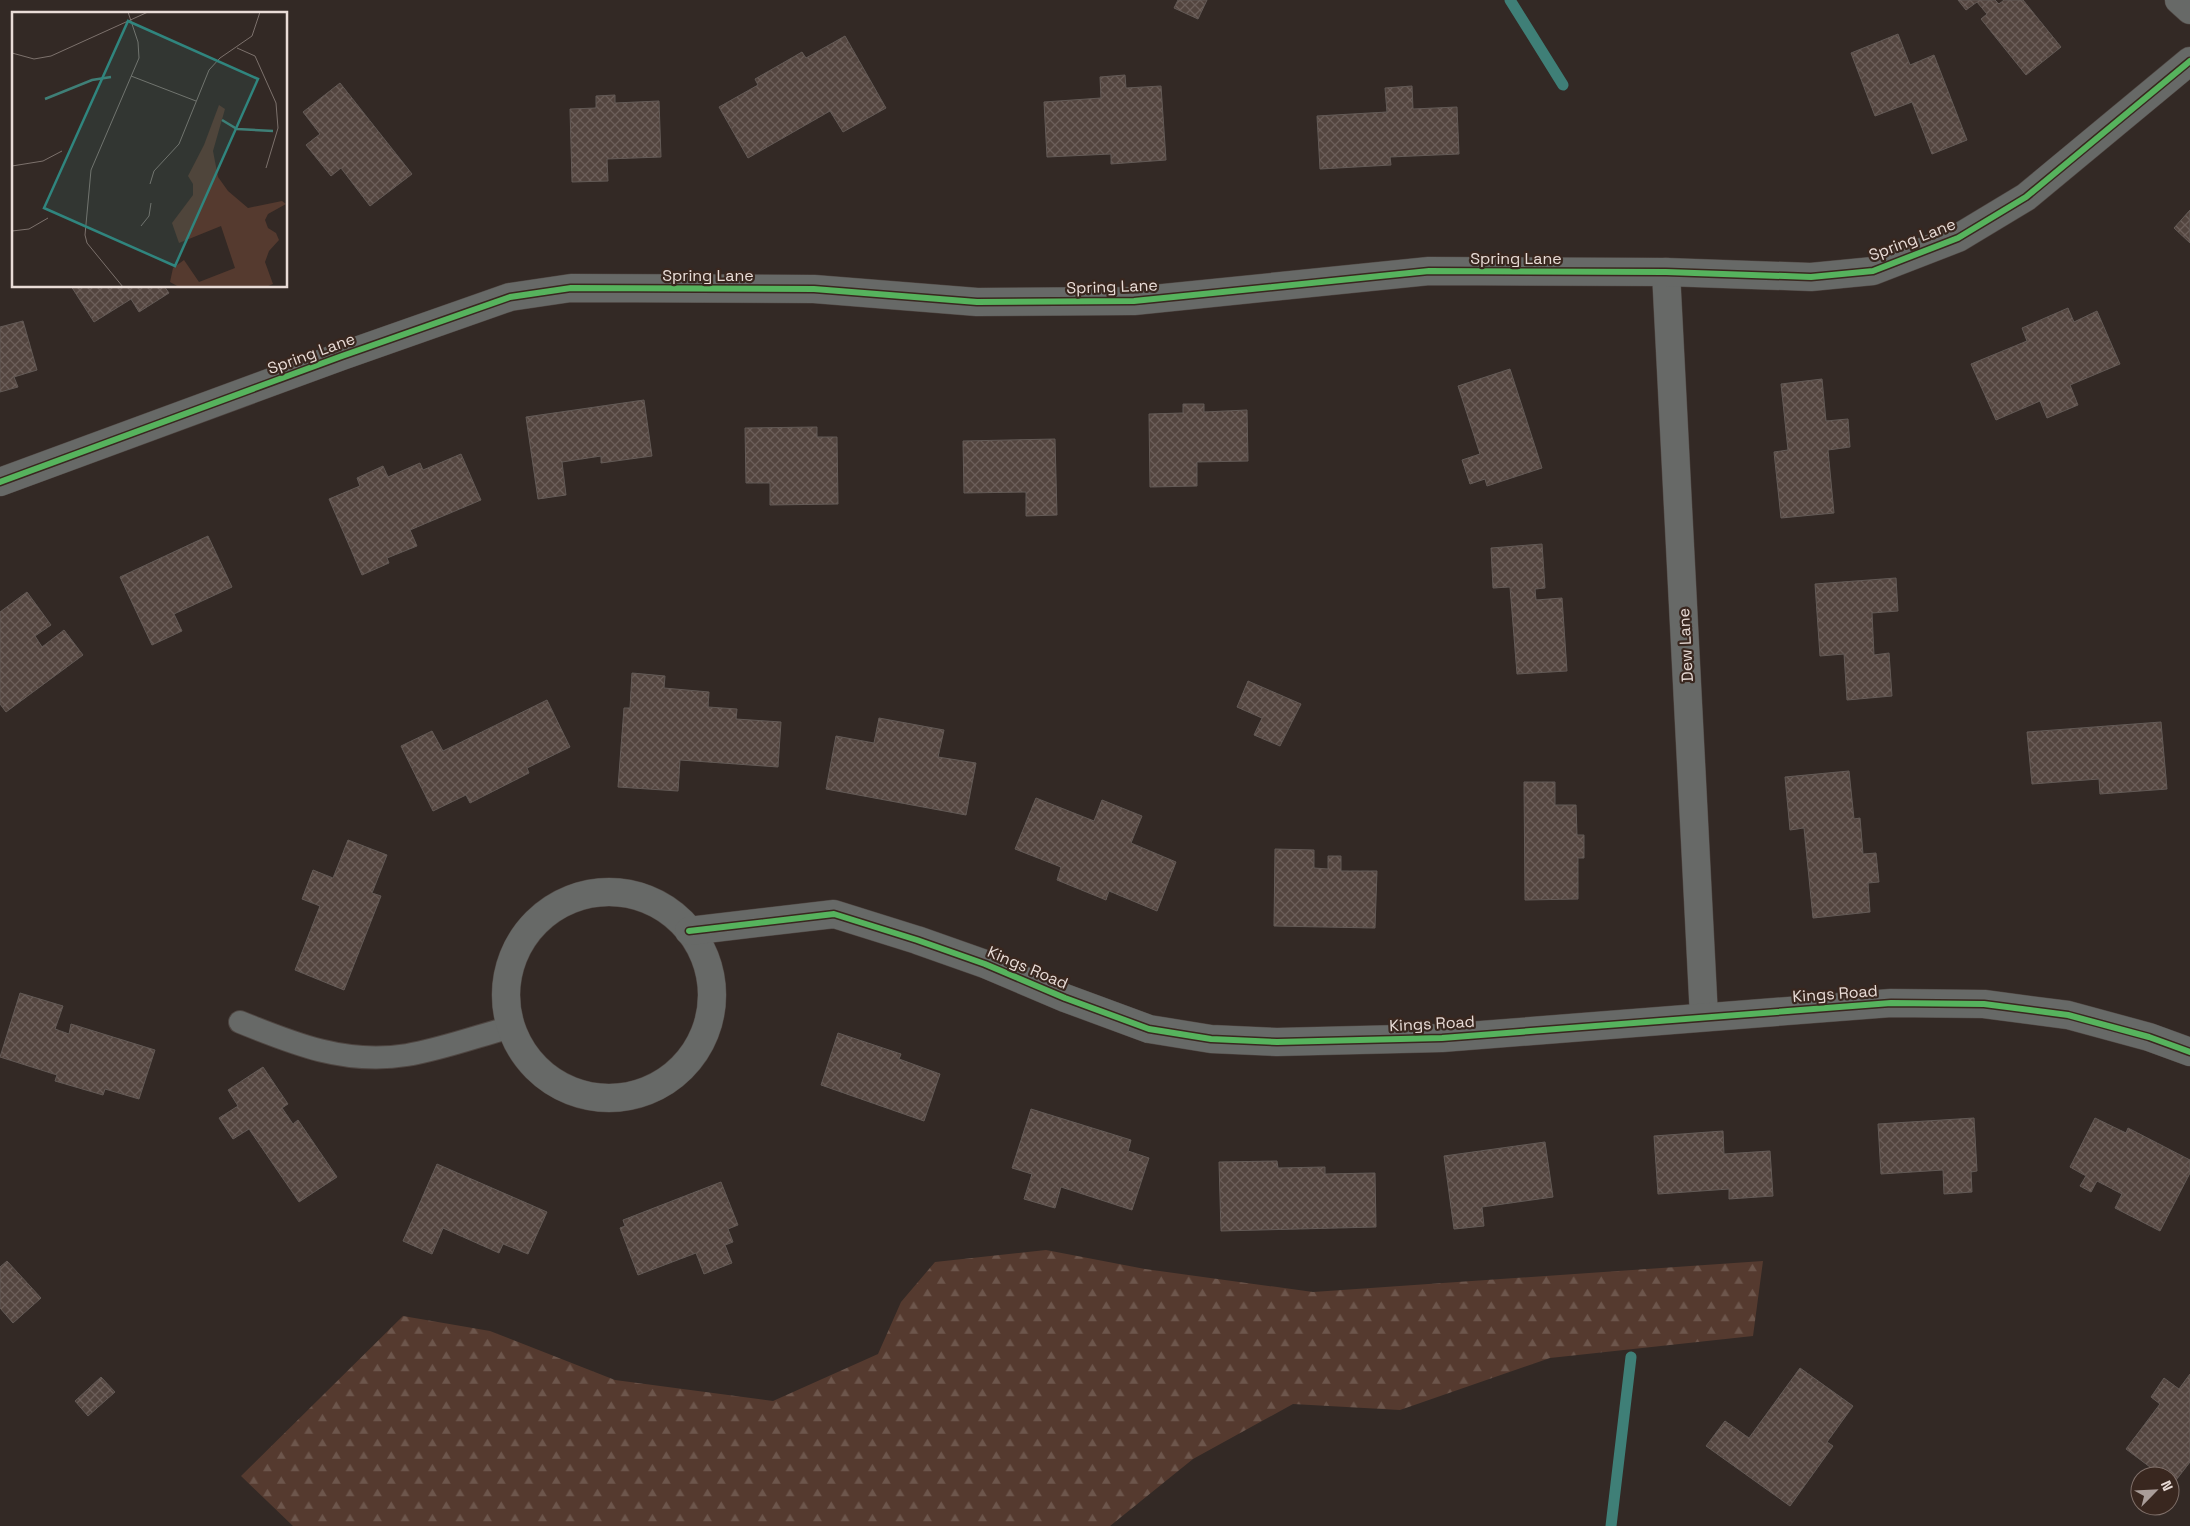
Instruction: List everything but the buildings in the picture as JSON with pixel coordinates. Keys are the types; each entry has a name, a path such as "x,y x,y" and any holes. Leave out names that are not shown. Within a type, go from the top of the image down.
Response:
{"street":[{"path":"2179,0 2190,10"},
{"name":"Spring Lane","path":"0,482 342,356 510,297 571,288 814,290 977,302 1134,301 1429,271 1666,272 1811,277 1873,271 1958,238 2026,197 2190,61"},
{"name":"Dew Lane","path":"1666,272 1704,1017"},
{"path":"593,893 629,894 662,907 689,931 706,960 712,992 708,1024 694,1054 672,1078 643,1093 610,1099 578,1094 549,1080 526,1057 510,1028 505,992 513,957 531,926 559,904 593,893"},
{"name":"Kings Road","path":"689,931 834,914 976,961 1065,998 1149,1029 1211,1039 1277,1042 1442,1038 1891,1003 1984,1004 2068,1015 2149,1037 2190,1052"}],"lane":[{"path":"240,1022 295,1044 332,1054 371,1057 407,1055 510,1028"}],"green space":[{"path":"1046,1250 1145,1269 1313,1292 1763,1261 1753,1336 1550,1358 1400,1410 1293,1404 1193,1459 1110,1526 293,1526 241,1476 403,1316 490,1331 615,1380 773,1401 878,1354 901,1302 935,1262"}],"waterway":[{"path":"1510,0 1563,85"},
{"path":"1611,1526 1631,1357"}],"cycle path":[{"path":"0,482 342,356 510,297 571,288 814,289 977,302 1134,301 1429,271 1666,272 1811,277 1873,271 1958,238 2026,197 2190,61"},
{"path":"689,931 834,914 985,964 1065,998 1149,1029 1211,1039 1277,1042 1442,1038 1891,1003 1984,1004 2068,1015 2149,1037 2190,1052"}]}
